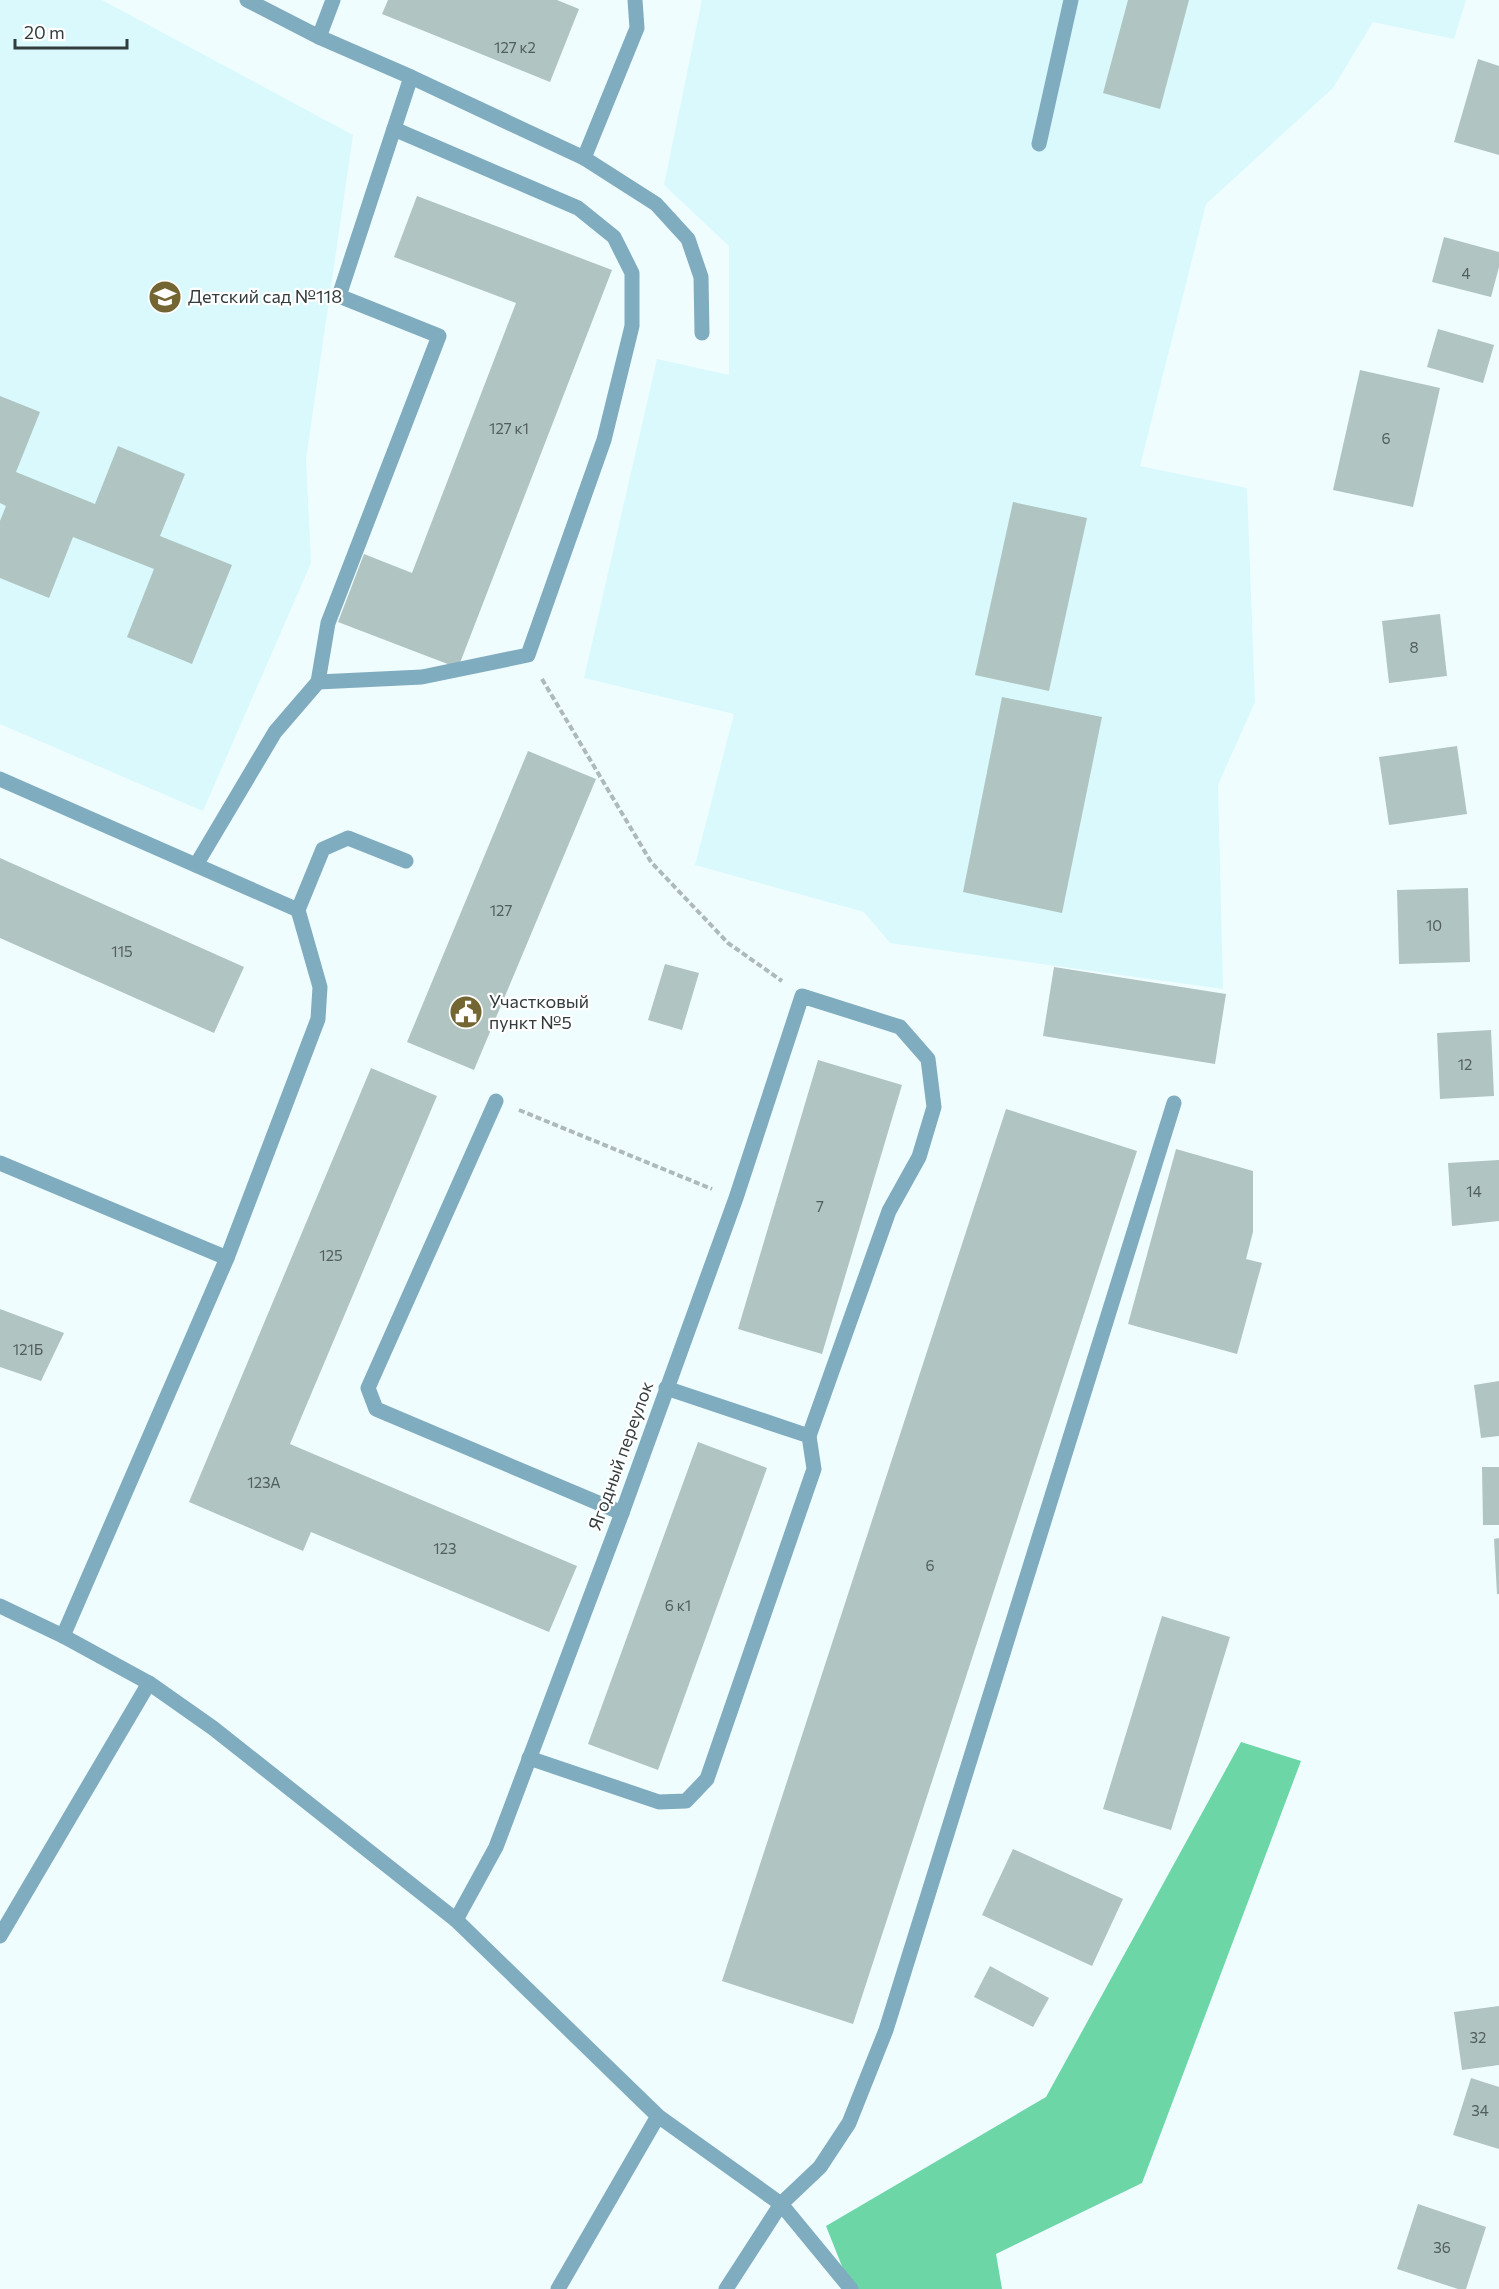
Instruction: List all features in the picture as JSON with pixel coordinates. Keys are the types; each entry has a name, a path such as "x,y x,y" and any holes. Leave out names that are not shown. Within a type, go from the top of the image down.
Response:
{"street":[{"path":"247,0 319,37 411,77 584,158 656,204 688,238 700,277 702,333"},
{"path":"319,37 333,0"},
{"path":"584,158 637,28 635,0"},
{"path":"1039,144 1071,0"},
{"path":"196,865 275,732 318,682 328,623 439,336 339,296 411,77"},
{"path":"318,682 422,677 528,655 604,440 632,326 632,273 614,237 578,208 394,129"},
{"path":"0,779 298,910"},
{"path":"63,1636 227,1258 318,1019 320,987 298,910 323,849 348,838 406,861"},
{"path":"529,1758 659,1802 686,1801 707,1779 814,1469 809,1436 890,1211 919,1157 934,1107 928,1059 900,1027 802,996"},
{"name":"Ягодный переулок","path":"456,1920 496,1847 622,1513 736,1198 802,996"},
{"path":"496,1101 368,1388 376,1409 622,1513"},
{"path":"726,2289 781,2204 820,2167 849,2123 886,2030 1174,1103"},
{"path":"0,1163 227,1258"},
{"path":"666,1388 809,1436"},
{"path":"0,1606 63,1636 149,1683 213,1728 456,1920 658,2116 781,2204 851,2289"},
{"path":"0,1936 149,1683"},
{"path":"558,2289 658,2116"}],"path":[{"path":"528,655 651,862 728,943 802,996"},
{"path":"496,1101 736,1198"}],"shaded area":[{"name":"Детский сад №118","path":"0,0 102,0 353,135 306,459 311,563 203,811 0,724"},
{"path":"702,0 1466,0 1454,39 1373,22 1333,88 1206,204 1140,466 1247,488 1255,702 1218,785 1223,989 890,943 864,912 695,865 734,714 584,678 657,359 729,375 729,246 664,185"}],"green space":[{"path":"1241,1742 1301,1761 1142,2183 996,2254 1002,2289 851,2289 826,2226 1046,2097"}],"building":[{"path":"388,0 557,0 579,9 550,82 382,14"},
{"path":"1128,0 1189,0 1160,109 1103,93"},
{"path":"1478,59 1499,66 1499,155 1454,142"},
{"path":"417,196 612,270 458,668 338,622 364,554 412,573 516,303 394,257"},
{"path":"1444,237 1499,252 1499,267 1491,297 1432,282"},
{"path":"1438,329 1494,345 1483,383 1427,367"},
{"path":"1360,370 1440,388 1413,507 1333,490"},
{"path":"0,396 40,412 16,472 95,504 118,446 185,474 160,536 232,565 192,664 127,637 154,569 73,537 49,598 0,578 0,521 6,506 0,503"},
{"path":"1013,502 1087,518 1049,691 975,675"},
{"path":"1440,614 1447,676 1389,683 1382,621"},
{"path":"1002,697 1102,717 1062,913 963,892"},
{"path":"1457,746 1467,814 1389,825 1379,757"},
{"path":"528,751 596,779 474,1070 407,1042"},
{"path":"0,858 244,967 214,1033 0,938"},
{"path":"1468,888 1470,962 1399,964 1397,890"},
{"path":"665,964 699,973 682,1030 648,1020"},
{"path":"1054,967 1226,994 1215,1064 1043,1036"},
{"path":"1491,1030 1494,1096 1440,1099 1437,1033"},
{"path":"818,1060 902,1085 822,1354 738,1329"},
{"path":"371,1068 437,1096 290,1444 577,1566 549,1632 311,1532 303,1551 189,1502"},
{"path":"1006,1109 1137,1151 853,2024 722,1981"},
{"path":"1176,1149 1253,1171 1253,1232 1246,1259 1262,1263 1237,1354 1128,1324"},
{"path":"1499,1160 1499,1221 1452,1226 1448,1163"},
{"path":"0,1309 64,1333 41,1381 0,1367"},
{"path":"1499,1381 1499,1436 1481,1438 1474,1385"},
{"path":"698,1442 767,1468 658,1770 588,1744"},
{"path":"1482,1467 1499,1467 1499,1525 1483,1525"},
{"path":"1499,1538 1499,1594 1497,1594 1494,1539"},
{"path":"1162,1616 1230,1637 1171,1830 1103,1809"},
{"path":"1013,1849 1123,1899 1092,1966 982,1915"},
{"path":"990,1966 1049,1998 1033,2027 974,1997"},
{"path":"1499,2006 1499,2065 1462,2070 1454,2012"},
{"path":"1471,2078 1499,2087 1499,2149 1453,2135"},
{"path":"1418,2204 1486,2227 1466,2289 1458,2289 1397,2269"}],"place":[{"name":"Детский сад №118","path":"165,297"},
{"name":"Участковый пункт №5","path":"466,1012"}]}
